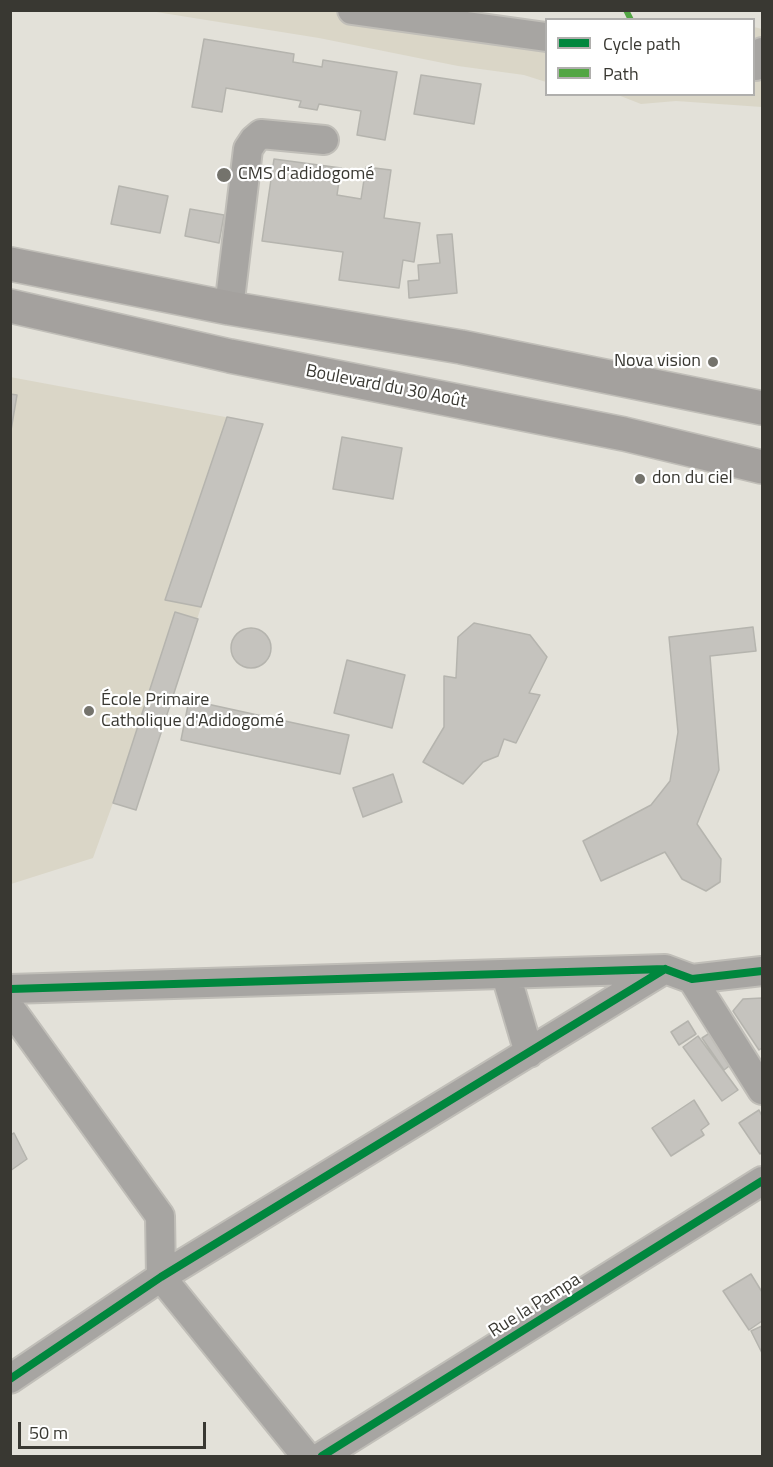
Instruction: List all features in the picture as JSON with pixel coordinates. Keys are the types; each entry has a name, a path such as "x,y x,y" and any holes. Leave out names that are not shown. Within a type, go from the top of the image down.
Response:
{"highway":[{"path":"10,264 229,308 461,347 762,408"},
{"name":"Boulevard du 30 Août","path":"10,306 230,356 624,434 762,467"}],"street":[{"path":"352,10 388,12 545,37"},
{"path":"229,308 248,149 261,134 324,140"},
{"path":"10,1379 161,1277 665,969"},
{"path":"10,989 665,969 692,979 762,971"},
{"path":"506,975 529,1053"},
{"path":"692,979 762,1090"},
{"path":"10,1008 160,1216 161,1277 306,1456"},
{"name":"Rue la Pampa","path":"322,1456 762,1181"}],"shaded area":[{"path":"451,10 545,23 545,82 524,75 458,66 319,38 150,11"},
{"path":"755,27 762,29 762,107 676,101 641,104 621,96 755,96"},
{"name":"École Primaire Catholique d'Adidogomé","path":"10,377 263,424 136,810 113,803 93,858 11,884"}],"building":[{"path":"204,39 294,54 293,62 322,67 323,60 397,72 385,140 357,135 361,111 319,104 317,110 299,107 301,101 226,88 222,112 192,107"},
{"path":"421,75 481,84 474,124 414,114"},
{"path":"274,159 341,168 337,195 361,199 366,167 391,170 384,218 420,223 414,262 403,260 399,288 339,280 343,252 262,241"},
{"path":"119,186 168,196 160,233 111,224"},
{"path":"190,209 224,215 219,243 185,236"},
{"path":"452,234 457,293 409,298 408,281 419,280 418,265 440,263 437,235"},
{"path":"10,394 17,395 10,436"},
{"path":"227,417 263,424 201,607 165,600"},
{"path":"342,437 402,448 393,499 333,489"},
{"path":"175,612 198,619 136,810 113,803"},
{"path":"474,623 530,635 547,657 529,693 540,695 516,743 504,739 498,756 483,762 463,784 423,762 444,727 444,676 456,678 458,637"},
{"path":"753,627 756,651 710,656 719,770 697,824 721,859 720,882 706,891 682,879 665,852 601,881 583,841 651,805 670,781 678,732 669,637"},
{"path":"251,628 259,629 265,634 270,640 270,656 265,662 259,667 251,668 243,667 237,662 232,656 231,648 232,640 237,634 243,629"},
{"path":"347,660 405,675 392,728 334,713"},
{"path":"189,700 349,735 340,774 181,740"},
{"path":"393,774 402,802 363,817 353,788"},
{"path":"762,998 762,1048 759,1050 733,1011 743,999"},
{"path":"688,1021 696,1034 679,1045 671,1032"},
{"path":"716,1029 737,1060 724,1070 702,1038"},
{"path":"698,1036 738,1090 722,1101 683,1047"},
{"path":"694,1100 709,1124 701,1130 704,1135 671,1156 652,1128"},
{"path":"759,1110 762,1116 762,1152 760,1154 739,1123"},
{"path":"14,1133 27,1159 10,1171 10,1135"},
{"path":"751,1274 762,1292 762,1321 749,1330 723,1291"},
{"path":"762,1326 762,1353 751,1331"}],"marked path":[{"path":"626,10 630,18"}],"cycle path":[{"path":"10,989 665,969 692,979 762,971"},
{"path":"10,1379 161,1277 665,969"},
{"path":"322,1456 762,1181"}],"place":[{"name":"CMS d'adidogomé","path":"224,175"},
{"name":"Nova vision","path":"713,362"},
{"name":"don du ciel","path":"640,479"},
{"name":"École Primaire Catholique d'Adidogomé","path":"89,711"}]}
